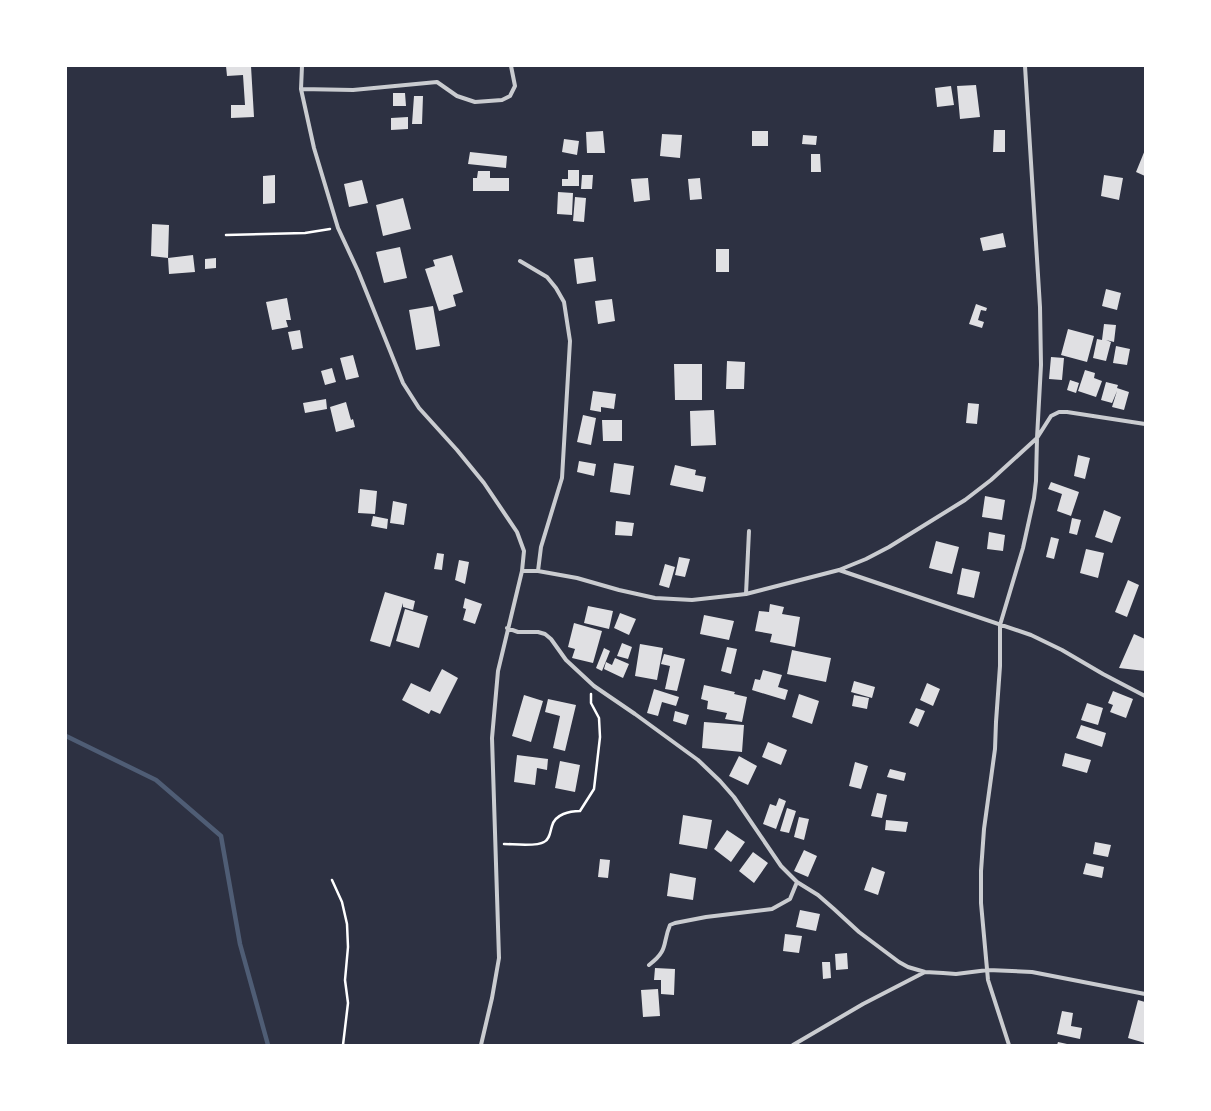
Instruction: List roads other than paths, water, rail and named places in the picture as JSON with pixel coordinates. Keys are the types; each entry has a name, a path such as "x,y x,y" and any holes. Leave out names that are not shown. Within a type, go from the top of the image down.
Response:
{"street":[{"path":"302,66 302,89 314,148 338,228 358,271 403,383 419,408 457,450 484,483 517,532 524,551 522,571 513,610 507,628 498,671 492,738 498,958 492,998 481,1045"},
{"path":"302,89 353,90 437,82 457,96 475,102 502,100 510,96 516,86 511,66"},
{"path":"1009,1045 988,980 981,903 981,871 984,829 995,749 1000,666 1000,625 1023,548 1034,498 1036,481 1041,365 1040,307 1024,66"},
{"path":"520,261 547,277 556,288 564,302 570,341 562,478 542,547 538,572"},
{"path":"522,571 577,578 655,598 692,600 746,594 839,570 866,559 889,547 965,500 991,480 1037,438 1051,416 1059,412 1145,424"},
{"path":"746,594 749,531"},
{"path":"839,570 1031,635 1056,647 1145,696"},
{"path":"507,628 518,632 538,632 545,634 551,639 566,660 594,686 683,748 720,780 734,797 781,866 797,882 818,895 859,932 893,958 908,967 925,972 956,974 988,970 1032,972 1145,994"},
{"path":"649,965 663,952 670,925 675,922 772,909 790,899 797,882"},
{"path":"793,1045 863,1004 925,972"}],"waterway":[{"path":"66,736 156,780 221,836 240,944 268,1045"}]}
